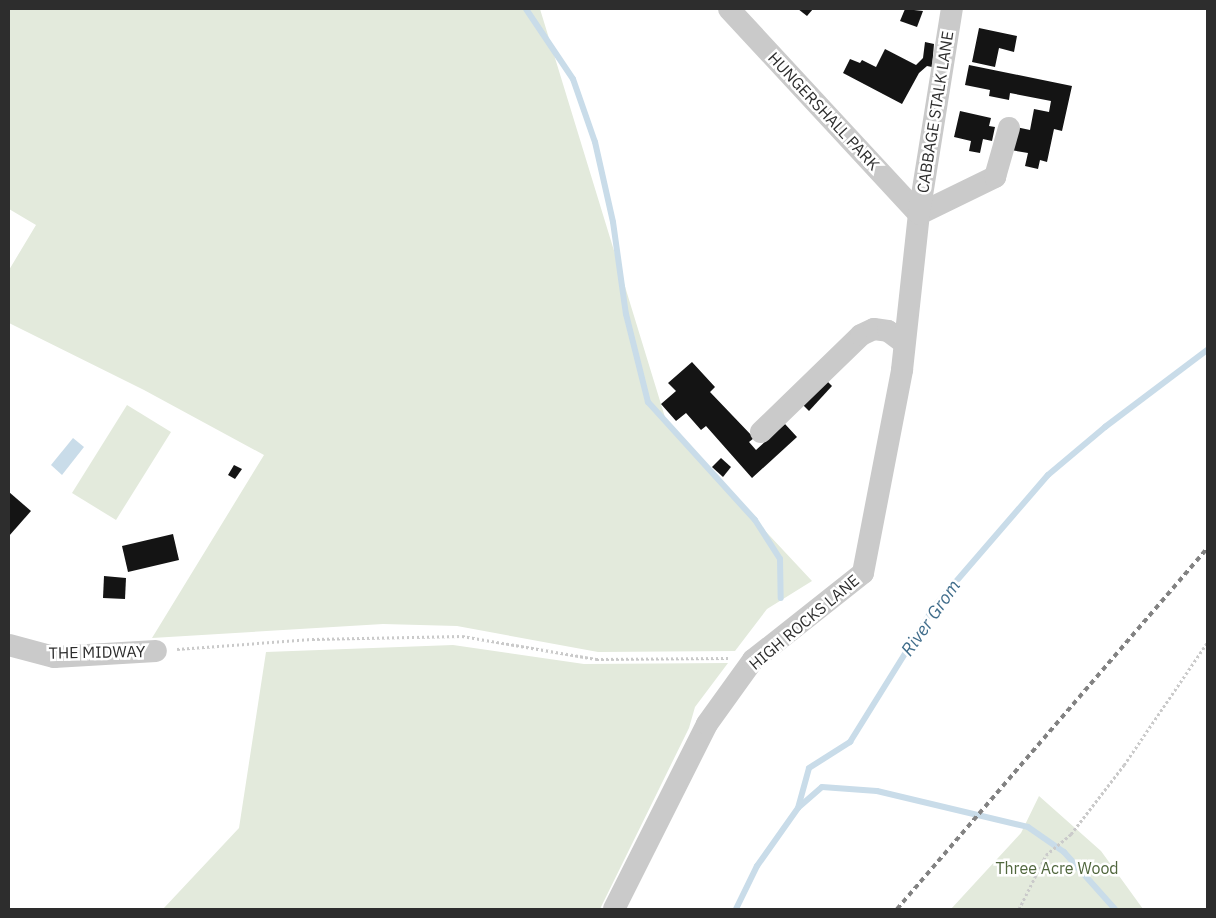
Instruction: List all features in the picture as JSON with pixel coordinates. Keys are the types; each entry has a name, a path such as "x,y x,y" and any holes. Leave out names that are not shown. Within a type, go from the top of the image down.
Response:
{"street":[{"name":"HUNGERSHALL PARK","path":"729,9 919,214"},
{"name":"CABBAGE STALK LANE","path":"919,214 952,9"},
{"path":"919,214 995,178 1009,128"},
{"name":"HIGH ROCKS LANE","path":"614,909 707,724 753,660 863,572 904,343 919,214"},
{"path":"761,432 861,335 874,330 888,331 904,343"},
{"name":"THE MIDWAY","path":"9,645 54,656 156,651"}],"path":[{"path":"156,651 312,639 462,636 596,659 753,660"},
{"path":"1019,909 1046,855 1065,838 1124,765 1207,643"}],"green space":[{"path":"9,9 540,9 668,427 812,581 767,609 735,651 598,652 457,626 383,624 152,638 264,455 144,390 9,323 9,270 36,225 9,209"},
{"path":"127,405 171,432 116,520 72,493"},
{"path":"453,645 584,664 728,663 695,707 689,728 600,909 163,909 239,828 266,652"},
{"name":"Three Acre Wood","path":"1039,796 1101,851 1143,909 951,909 1021,833"}],"water":[{"path":"73,438 84,447 62,475 51,465"}],"building":[{"path":"798,9 813,9 807,16"},
{"path":"905,9 923,11 917,27 900,21"},
{"path":"979,28 1017,36 1014,52 999,48 995,67 972,62"},
{"path":"925,42 934,44 932,67 927,66 919,73 902,104 843,73 850,59 860,63 862,60 876,67 885,49 916,65 923,58"},
{"path":"969,65 1072,86 1062,131 1054,129 1047,162 1040,160 1038,169 1025,166 1028,153 1011,150 1016,127 1030,130 1034,109 1049,112 1051,101 1010,93 1009,100 989,96 990,90 965,85"},
{"path":"960,111 991,118 989,126 995,127 992,141 983,139 980,153 969,151 971,141 954,137"},
{"path":"692,362 715,387 710,392 754,438 749,442 756,450 785,424 797,437 752,478 706,426 701,430 686,413 676,421 661,404 676,391 668,383"},
{"path":"824,378 832,386 809,411 800,402"},
{"path":"721,458 731,467 723,477 712,467"},
{"path":"234,465 242,469 235,479 228,475"},
{"path":"9,492 31,511 9,536"},
{"path":"173,534 179,560 128,572 122,546"},
{"path":"104,576 126,578 125,599 103,598"}],"waterway":[{"path":"526,9 573,79 595,142 613,222 626,314 648,402 755,520 780,559 781,598"},
{"name":"River Grom","path":"736,909 757,866 798,808 809,768 850,742 934,607 1048,475 1105,427 1207,350"},
{"path":"799,807 822,787 877,791 1028,827 1064,852 1115,909"}],"railway":[{"path":"897,909 1207,549"}]}
